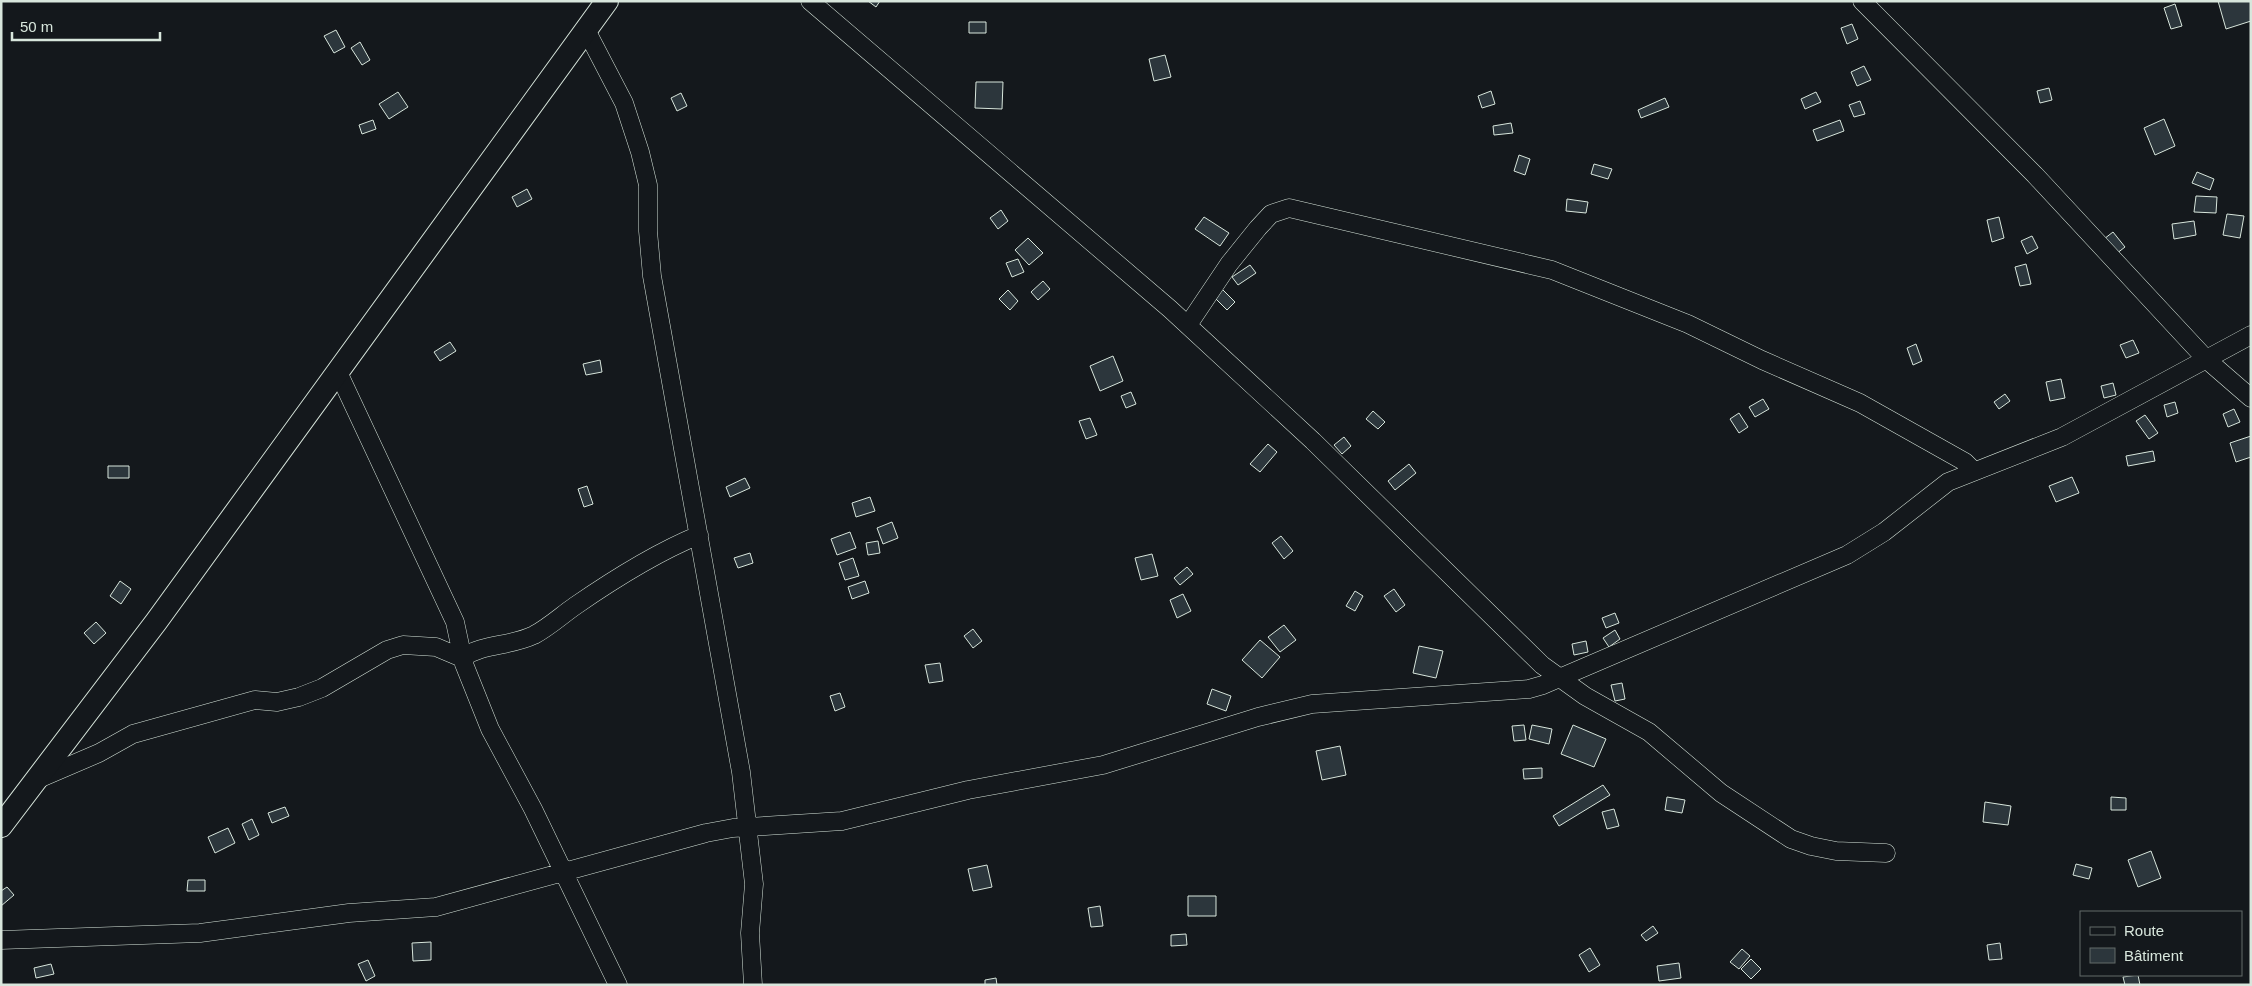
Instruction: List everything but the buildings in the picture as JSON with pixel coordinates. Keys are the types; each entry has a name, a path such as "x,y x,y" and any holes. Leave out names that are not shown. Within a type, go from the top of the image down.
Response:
{"street":[{"path":"1,826 156,622 607,1"},
{"path":"810,1 1188,325 1313,440 1526,650 1560,679 1649,732 1721,793 1791,839 1836,851 1886,853"},
{"path":"1862,1 2035,175 2206,359 2251,398"},
{"path":"586,30 624,103 648,185 648,231 652,276 741,772 749,829 754,884 750,933 753,985"},
{"path":"1188,325 1229,264 1258,228 1271,214 1289,208 1557,272 1688,324 1762,360 1860,402 1965,462 1974,471"},
{"path":"1,940 200,933 349,913 422,909 452,903 706,833 842,821 968,790 1102,765 1258,717 1312,704 1528,689 1560,679 1847,555 1884,532 1938,488 1974,471 2062,437 2251,335"},
{"path":"338,372 455,622 462,658 490,729 618,985"},
{"path":"462,658 478,649 505,646 534,635 657,553 699,535"},
{"path":"36,780 99,753 133,734 255,700 277,702 299,697 322,688 387,650 403,645 436,647 462,658"}]}
